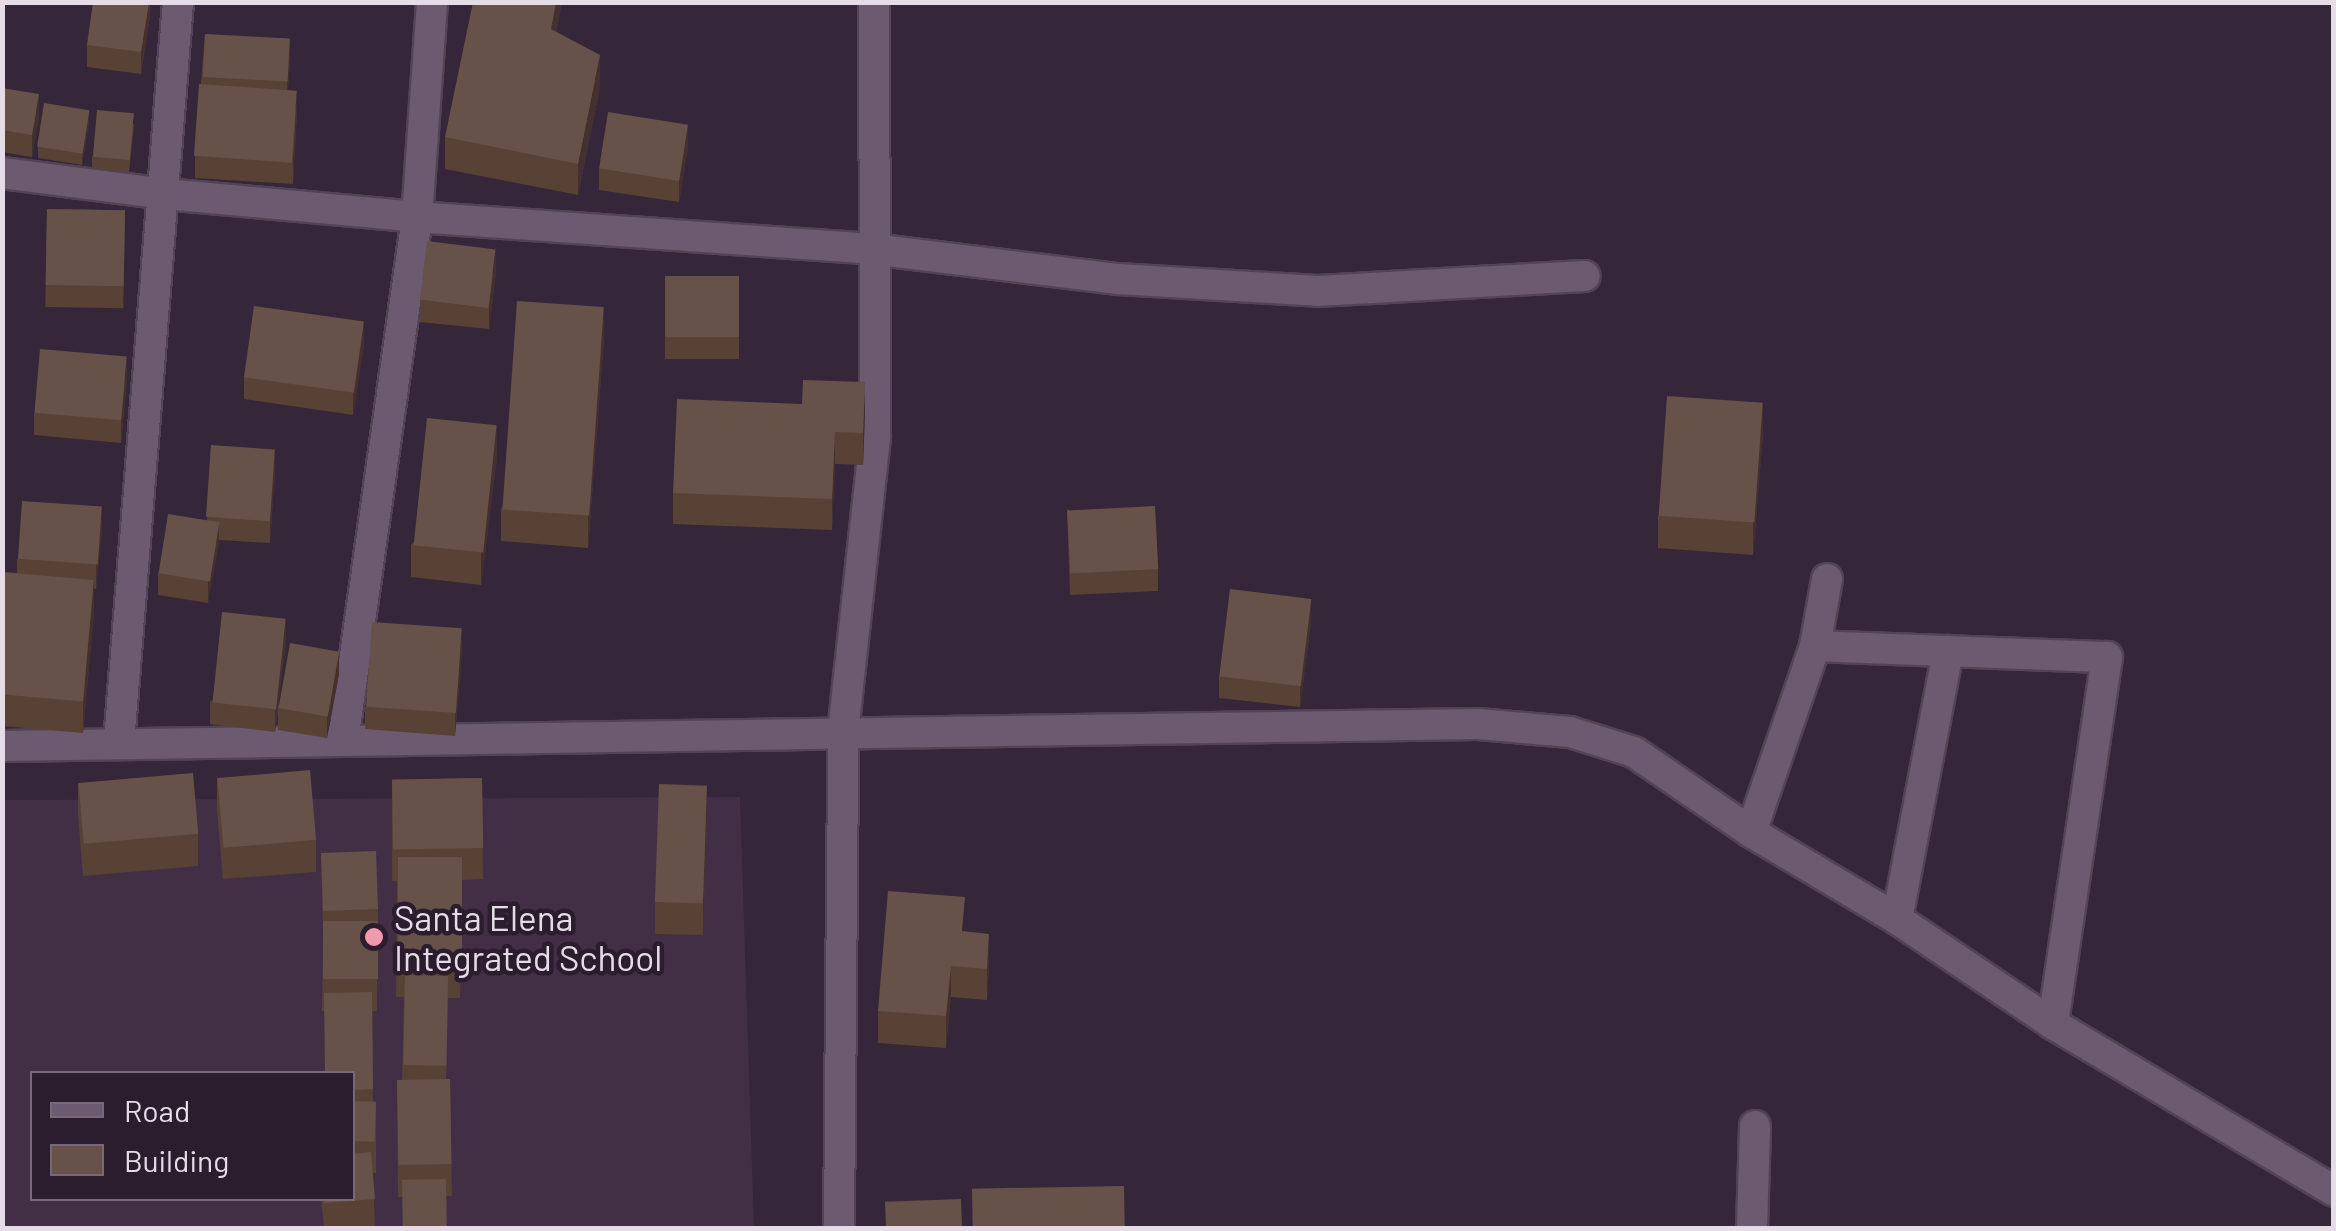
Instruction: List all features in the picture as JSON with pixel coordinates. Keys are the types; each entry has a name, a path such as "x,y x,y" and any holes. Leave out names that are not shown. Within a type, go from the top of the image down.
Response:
{"street":[{"path":"119,742 178,2"},
{"path":"343,741 416,217 432,2"},
{"path":"839,1228 843,732 875,436 874,2"},
{"path":"2,173 165,194 416,217 872,248 1118,278 1318,291 1585,276"},
{"path":"1751,832 1814,646 1827,580"},
{"path":"1814,646 2107,657 2053,1024"},
{"path":"1897,919 1948,651"},
{"path":"2,746 1478,724 1570,732 1634,752 1751,832 1897,919 2053,1024 2334,1191"},
{"path":"1752,1228 1755,1126"}],"shaded area":[{"name":"Santa Elena Integrated School","path":"740,797 754,1228 3,1228 2,800"}],"building":[{"path":"93,2 149,2 141,52 87,45"},
{"path":"473,2 556,2 551,29 600,55 578,164 445,137"},
{"path":"205,34 290,38 288,81 203,77"},
{"path":"199,84 297,91 292,163 194,156"},
{"path":"2,88 39,94 32,135 2,130"},
{"path":"44,103 89,110 83,154 37,146"},
{"path":"97,110 134,113 130,160 93,157"},
{"path":"608,112 688,125 679,181 599,168"},
{"path":"47,209 125,210 124,286 46,285"},
{"path":"427,241 495,249 488,308 420,300"},
{"path":"665,276 739,276 739,337 665,337"},
{"path":"517,301 604,307 589,516 502,509"},
{"path":"254,306 364,321 354,393 244,377"},
{"path":"40,349 127,357 121,420 34,413"},
{"path":"803,380 865,382 863,433 835,432 832,499 673,493 677,399 802,404"},
{"path":"1667,396 1763,403 1754,522 1659,516"},
{"path":"427,418 497,425 483,553 414,545"},
{"path":"211,445 275,449 270,521 206,517"},
{"path":"22,501 102,507 98,564 18,559"},
{"path":"1155,506 1158,569 1070,574 1067,511"},
{"path":"168,514 219,522 210,581 159,573"},
{"path":"2,572 94,580 83,702 2,694"},
{"path":"1230,589 1311,599 1301,686 1219,676"},
{"path":"222,612 286,619 276,709 212,703"},
{"path":"372,622 462,628 456,713 366,707"},
{"path":"290,643 339,652 328,717 279,708"},
{"path":"310,770 316,840 223,848 217,778"},
{"path":"193,773 198,834 84,844 78,783"},
{"path":"482,778 483,848 393,850 392,780"},
{"path":"659,784 707,786 703,904 655,902"},
{"path":"376,851 378,909 323,911 321,853"},
{"path":"398,857 462,857 462,966 398,966"},
{"path":"888,891 965,897 962,931 989,934 987,969 951,966 946,1016 878,1011"},
{"path":"323,921 378,921 378,979 323,979"},
{"path":"405,975 448,976 446,1066 403,1065"},
{"path":"372,992 373,1089 355,1090 355,1071 325,1071 324,993"},
{"path":"450,1079 451,1164 398,1165 397,1080"},
{"path":"355,1101 376,1102 375,1142 355,1141"},
{"path":"371,1152 375,1199 355,1201 355,1154"},
{"path":"446,1179 447,1228 403,1228 402,1180"},
{"path":"1124,1186 1125,1228 973,1228 972,1189"},
{"path":"961,1199 962,1228 886,1228 885,1202"}],"place":[{"name":"Santa Elena Integrated School","path":"374,937"}]}
